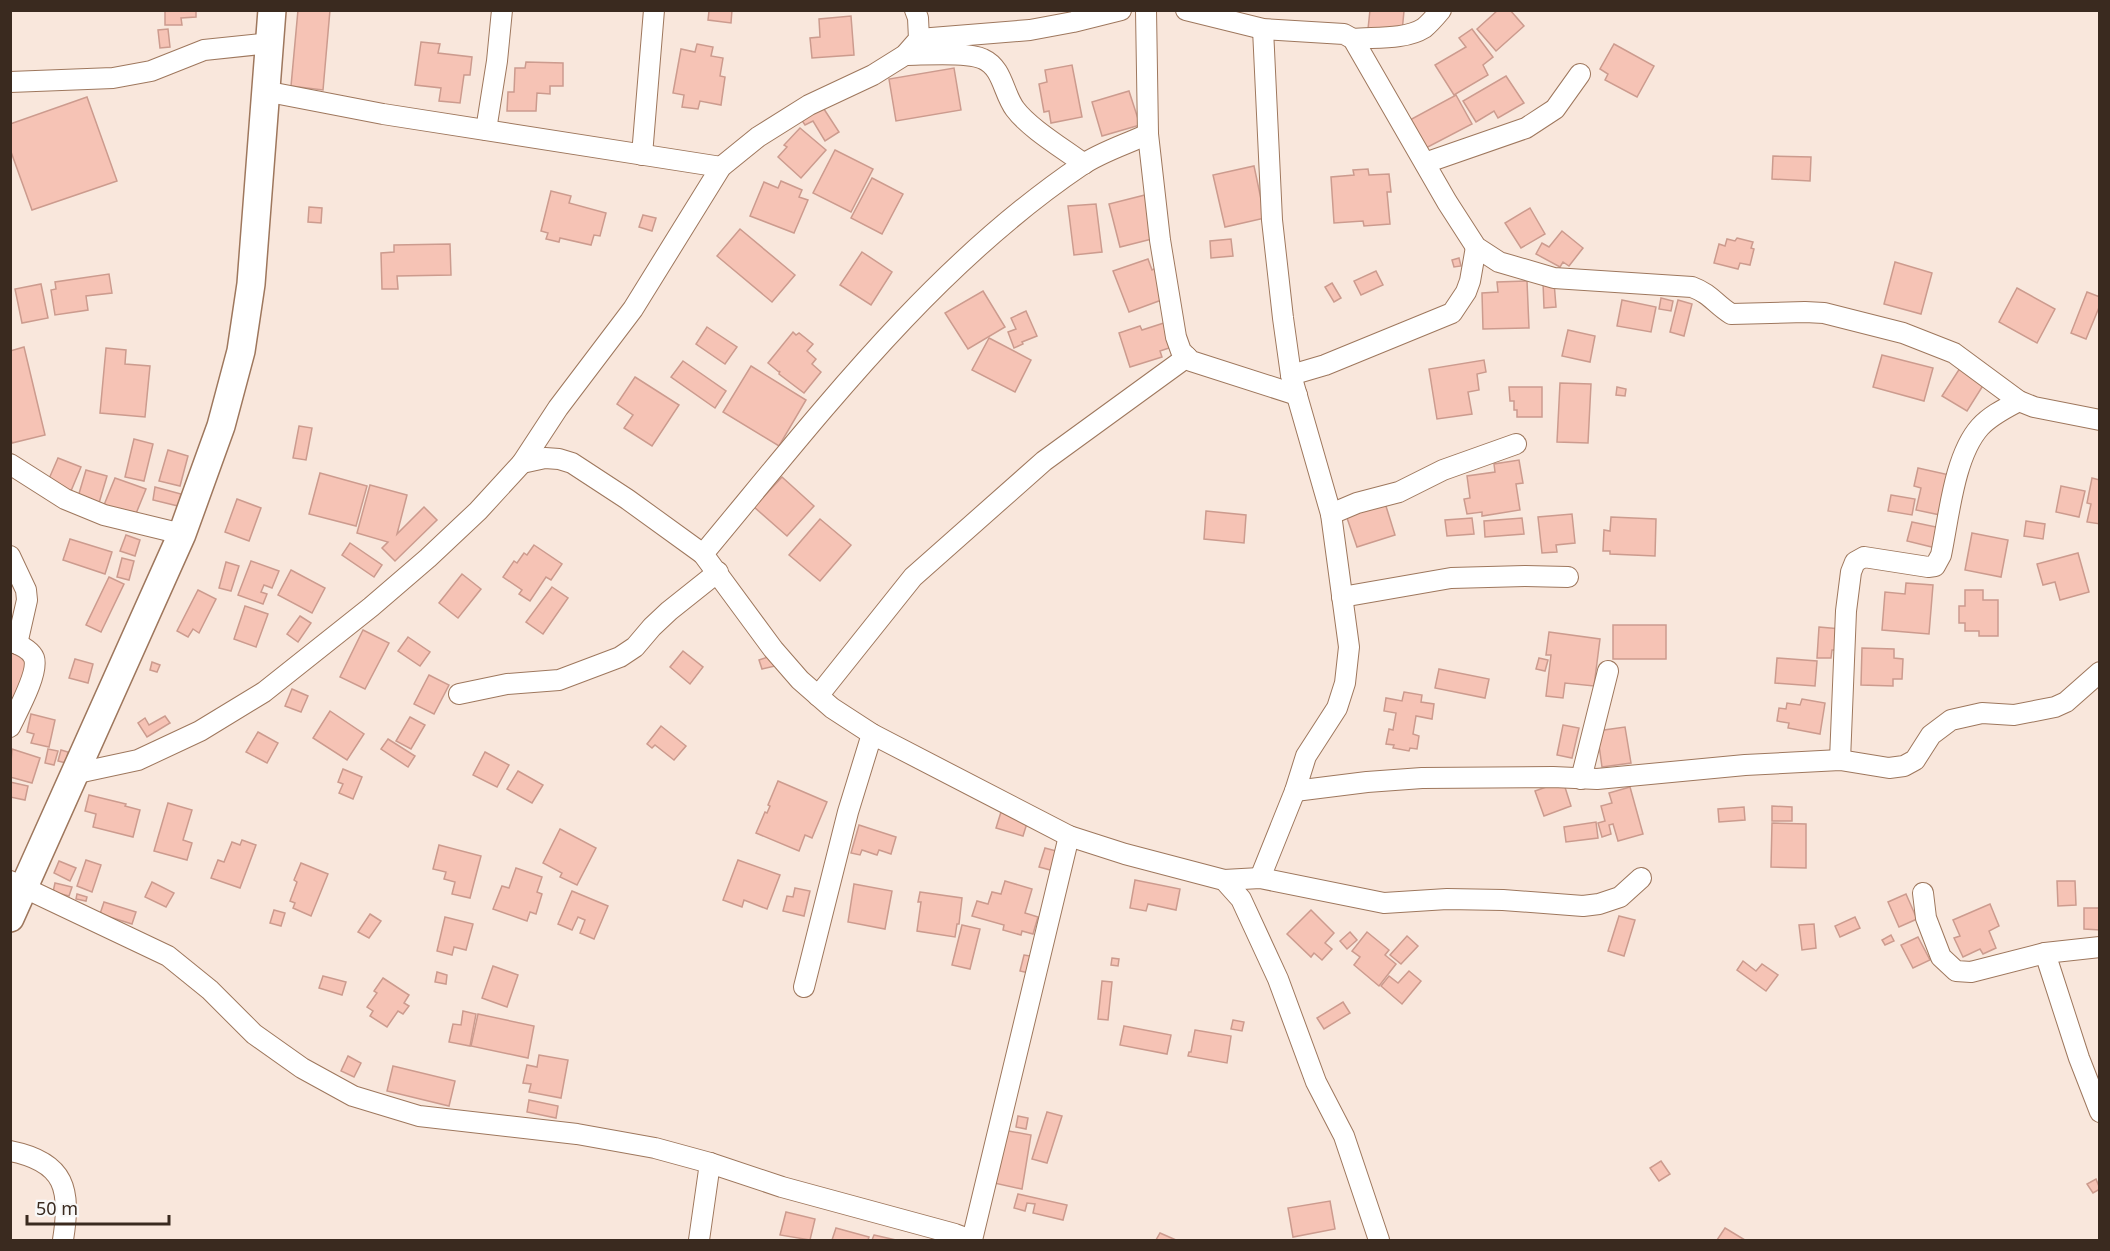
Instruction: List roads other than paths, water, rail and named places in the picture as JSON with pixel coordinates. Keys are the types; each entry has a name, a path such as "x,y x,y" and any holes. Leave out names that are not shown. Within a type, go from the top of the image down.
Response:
{"street":[{"path":"10,918 17,885 73,774 182,534 221,426 241,351 251,284 272,10"},
{"path":"486,130 502,10"},
{"path":"642,155 654,10"},
{"path":"915,10 920,39"},
{"path":"73,774 138,760 200,731 264,692 371,607 428,558 478,511 522,463 558,408 633,309 720,167 758,136 809,105 873,75 905,56 920,39 1030,30 1121,10"},
{"path":"1146,10 1148,134 1160,240 1176,337 1181,351 1191,361 1212,369 1297,395"},
{"path":"1186,10 1263,29 1344,34 1353,39 1447,202 1476,247 1499,262 1554,278 1692,287 1705,292 1731,314 1824,313 1903,333 1954,353 2019,401 2034,407 2100,420"},
{"path":"1353,39 1407,35 1426,26 1441,10"},
{"path":"1260,878 1295,791 1305,756 1337,708 1345,683 1349,647 1331,514 1291,375 1272,219 1263,29"},
{"path":"10,82 113,78 151,71 204,50 271,43"},
{"path":"905,56 969,56 984,59 997,70 1015,109 1084,164"},
{"path":"1425,163 1526,128 1555,108 1580,74"},
{"path":"264,91 382,114 720,167"},
{"path":"703,554 906,316 971,254 1024,209 1084,164 1148,134"},
{"path":"1291,375 1325,365 1452,313 1466,292 1476,247"},
{"path":"818,696 913,577 1044,460 1187,357"},
{"path":"1840,760 1846,611 1851,572 1855,562 1864,557 1928,567 1935,566 1941,555 1966,447 1983,424 2019,401"},
{"path":"1331,514 1357,503 1399,492 1443,470 1516,444"},
{"path":"522,463 544,459 559,459 572,463 627,499 703,554 773,649 800,680 832,708 872,734 1069,836 1145,860 1224,880 1260,878 1384,903 1447,899 1503,900 1583,906 1599,904 1620,897 1641,879"},
{"path":"10,464 65,499 104,515 182,534"},
{"path":"10,556 26,590 27,600 14,642 34,658 34,668 25,696 10,727"},
{"path":"459,694 507,684 559,680 620,657 635,647 669,611 718,572"},
{"path":"1342,597 1451,578 1568,577"},
{"path":"1581,779 1608,670"},
{"path":"1295,791 1422,778 1608,778 1745,765 1840,760 1889,768 1904,766 1915,760 1931,735 1951,720 1982,713 2014,715 2055,707 2066,702 2100,672"},
{"path":"804,987 848,812 872,734"},
{"path":"17,885 168,956 210,990 254,1034 302,1068 353,1096 419,1116 577,1134 655,1148 710,1163 782,1187 971,1240 1069,836"},
{"path":"1224,880 1241,899 1278,979 1316,1082 1344,1136 1379,1240"},
{"path":"1923,893 1926,918 1941,957 1956,971 1971,972 2045,953 2100,947"},
{"path":"2045,953 2079,1058 2100,1112"},
{"path":"10,1151 24,1154 48,1166 61,1179 65,1193 67,1234"},
{"path":"699,1240 710,1163"}]}
